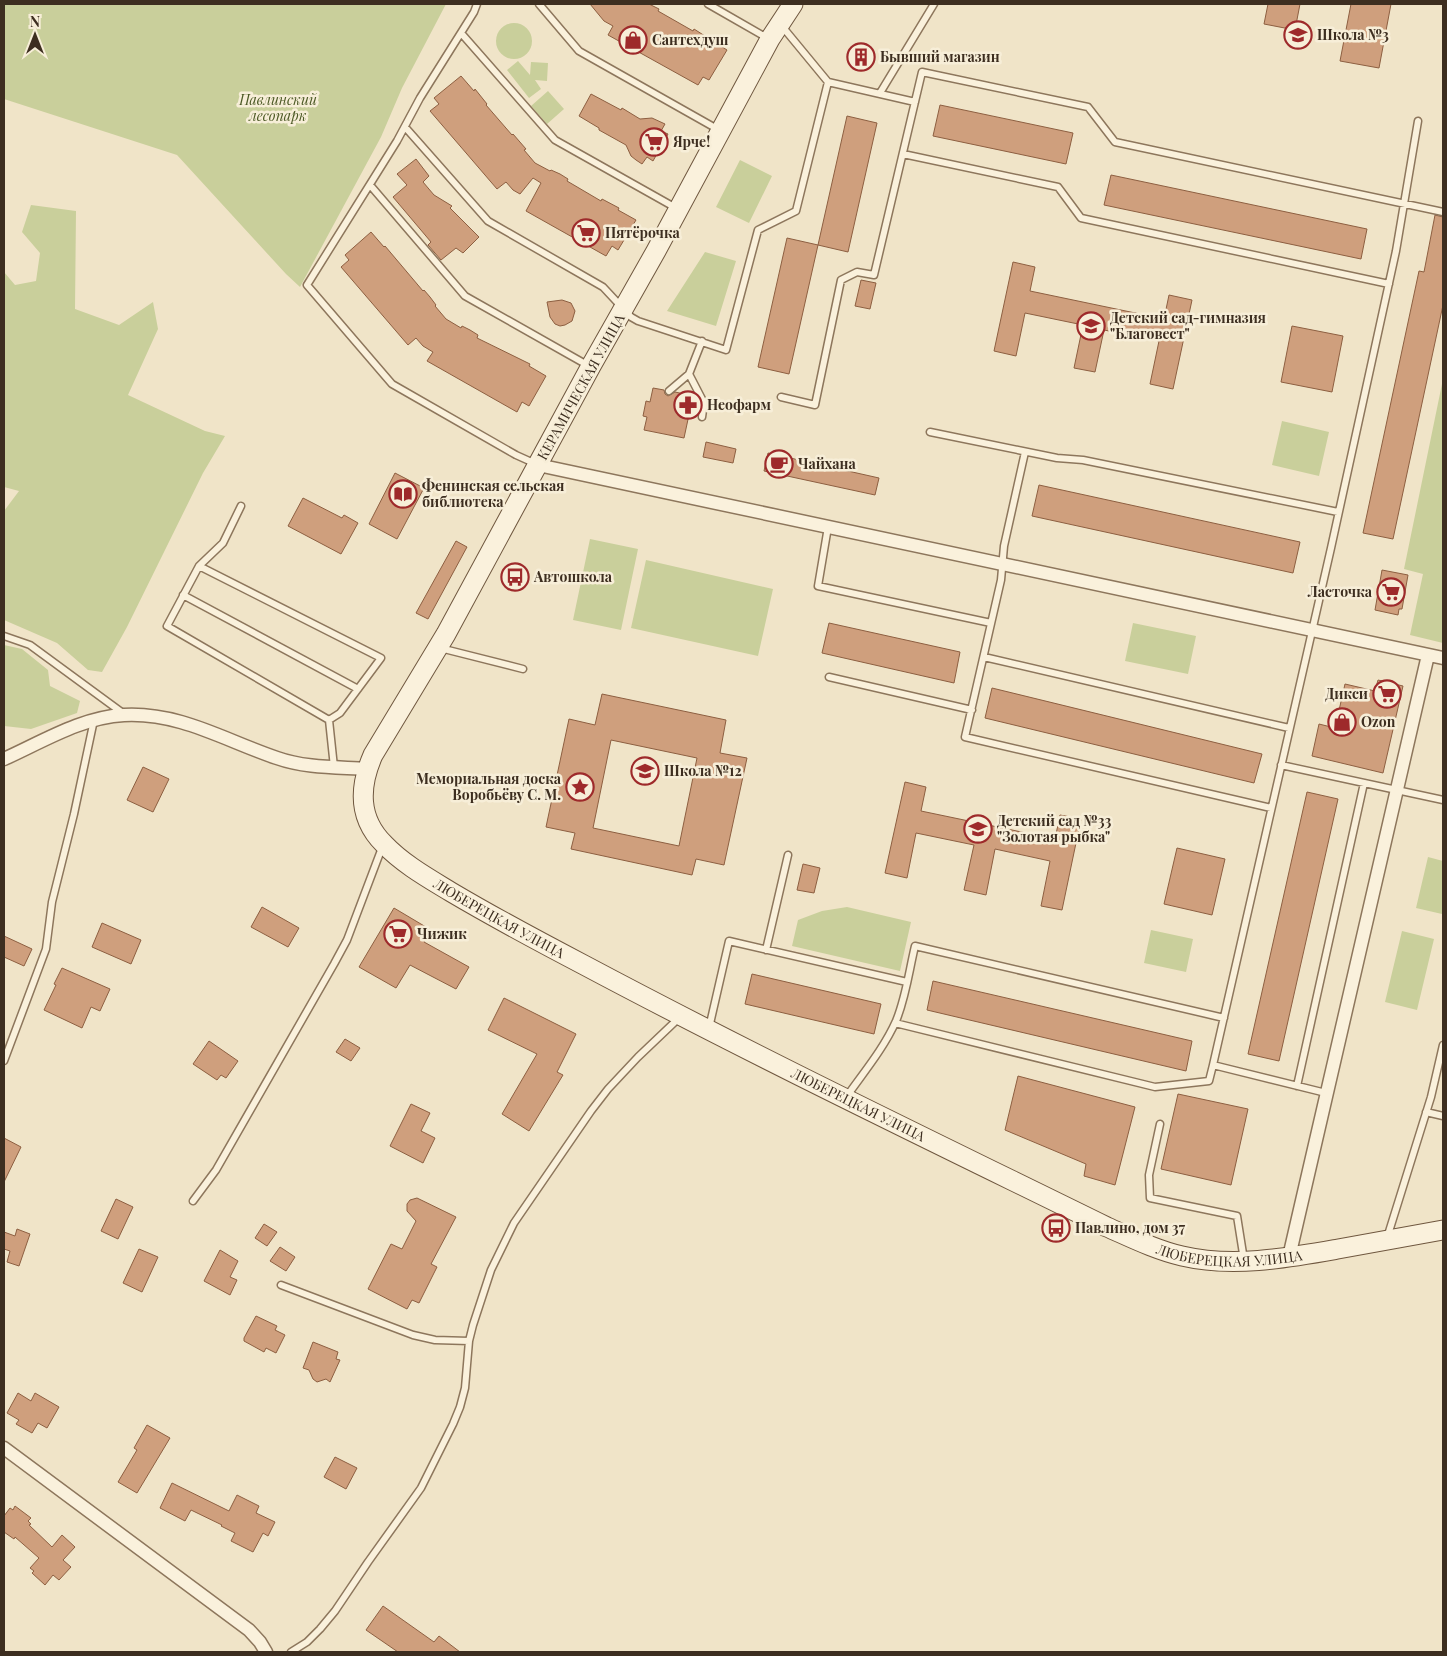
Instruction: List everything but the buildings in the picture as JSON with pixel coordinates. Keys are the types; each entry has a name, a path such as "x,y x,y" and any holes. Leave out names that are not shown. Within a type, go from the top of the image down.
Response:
{"main road":[{"name":"КЕРАМИЧЕСКАЯ УЛИЦА","path":"367,769 376,749 438,647 770,39 793,4"},
{"name":"ЛЮБЕРЕЦКАЯ УЛИЦА","path":"367,769 363,783 364,810 371,827 383,844 429,879 467,902 708,1030 1147,1245 1191,1258 1216,1261 1244,1261 1290,1257 1443,1230"}],"street":[{"path":"538,465 1443,658"},
{"path":"1290,1257 1326,1093 1428,655"},
{"path":"4,759 94,720 125,715 163,717 200,727 278,758 308,765 367,769"},
{"path":"4,1448 249,1630 266,1652"}],"lane":[{"path":"476,4 474,12 308,285 392,384 516,455 538,465"},
{"path":"539,4 579,51 720,131"},
{"path":"708,4 770,39"},
{"path":"880,93 934,4"},
{"path":"780,23 828,82 915,102"},
{"path":"461,33 555,140 678,210"},
{"path":"782,397 815,405 840,280 857,272 874,275 922,72 1088,107 1115,142 1443,212"},
{"path":"405,127 488,221 603,288 631,317 638,321 726,350 758,230 796,211 828,82"},
{"path":"895,1023 1155,1087 1209,1081 1331,548 1396,252 1418,121"},
{"path":"903,154 1058,187 1081,218 1389,284"},
{"path":"370,184 465,296 591,366"},
{"path":"670,391 689,374 702,342"},
{"path":"689,374 704,403 702,417"},
{"path":"930,432 1057,458 1083,460 1338,512"},
{"path":"1025,452 1004,546 984,657 965,736 1271,808"},
{"path":"241,506 223,543 199,566 166,626 329,720"},
{"path":"828,527 818,586 991,623"},
{"path":"199,566 381,658 340,713 329,720"},
{"path":"183,595 358,689"},
{"path":"4,636 30,645 125,715"},
{"path":"438,647 523,669"},
{"path":"984,657 1289,728"},
{"path":"829,678 972,710"},
{"path":"4,1061 46,948 52,902 74,814 94,720"},
{"path":"329,720 334,767"},
{"path":"1281,765 1443,800"},
{"path":"1297,1086 1364,783"},
{"path":"193,1201 216,1170 334,964 346,940 383,844"},
{"path":"766,950 788,856"},
{"path":"708,1030 729,941 907,982"},
{"path":"845,1098 872,1061 895,1023 902,1006 915,946 1224,1018"},
{"path":"290,1652 307,1642 335,1611 421,1488 460,1407 465,1388 469,1340 491,1270 514,1223 591,1110 627,1068 681,1016"},
{"path":"1386,1240 1426,1112 1443,1045"},
{"path":"1213,1065 1326,1093"},
{"path":"1426,1112 1443,1116"},
{"path":"1160,1124 1148,1176 1150,1198 1237,1216 1244,1261"},
{"path":"281,1285 413,1335 435,1340 469,1340"}],"green space":[{"name":"Павлинский лесопарк","path":"4,4 446,4 402,88 381,137 300,287 177,155 4,99"},
{"path":"514,23 521,24 527,28 531,34 531,48 527,54 521,58 514,59 507,58 501,54 497,48 496,41 497,34 501,28 507,24"},
{"path":"518,61 530,75 531,62 548,63 547,81 535,80 541,89 529,98 507,70"},
{"path":"548,91 564,109 547,124 531,106"},
{"path":"740,160 772,176 749,223 716,207"},
{"path":"31,205 76,211 75,309 119,325 153,302 158,329 128,395 205,431 225,436 203,473 127,627 102,672 88,670 57,643 4,620 4,511 19,491 4,487 4,272 15,285 36,281 40,253 22,232"},
{"path":"705,252 736,261 716,326 667,311"},
{"path":"1443,379 1443,643 1410,635 1423,574 1404,569"},
{"path":"1282,421 1329,432 1319,476 1272,465"},
{"path":"590,539 638,549 621,630 573,620"},
{"path":"646,560 773,589 758,656 631,628"},
{"path":"1133,623 1196,636 1188,674 1125,661"},
{"path":"4,645 22,649 48,670 50,686 80,701 77,713 31,729 4,726"},
{"path":"1428,857 1443,861 1442,914 1416,908"},
{"path":"847,907 911,922 900,971 792,946 798,920 822,911"},
{"path":"1151,930 1193,939 1186,972 1144,963"},
{"path":"1402,931 1434,939 1417,1010 1385,1002"}],"place":[{"name":"Школа №3","path":"1298,35"},
{"name":"Сантехдуш","path":"633,40"},
{"name":"Бывший магазин","path":"861,57"},
{"name":"Ярче!","path":"654,142"},
{"name":"Пятёрочка","path":"586,233"},
{"name":"Детский сад-гимназия \"Благовест\"","path":"1091,326"},
{"name":"Неофарм","path":"688,405"},
{"name":"Чайхана","path":"779,464"},
{"name":"Фенинская сельская библиотека","path":"403,494"},
{"name":"Автошкола","path":"515,577"},
{"name":"Ласточка","path":"1391,592"},
{"name":"Дикси","path":"1387,694"},
{"name":"Ozon","path":"1342,722"},
{"name":"Школа №12","path":"645,771"},
{"name":"Мемориальная доска Воробьёву С. М.","path":"580,787"},
{"name":"Детский сад №33 \"Золотая рыбка\"","path":"978,829"},
{"name":"Чижик","path":"398,934"},
{"name":"Павлино, дом 37","path":"1056,1228"}]}
